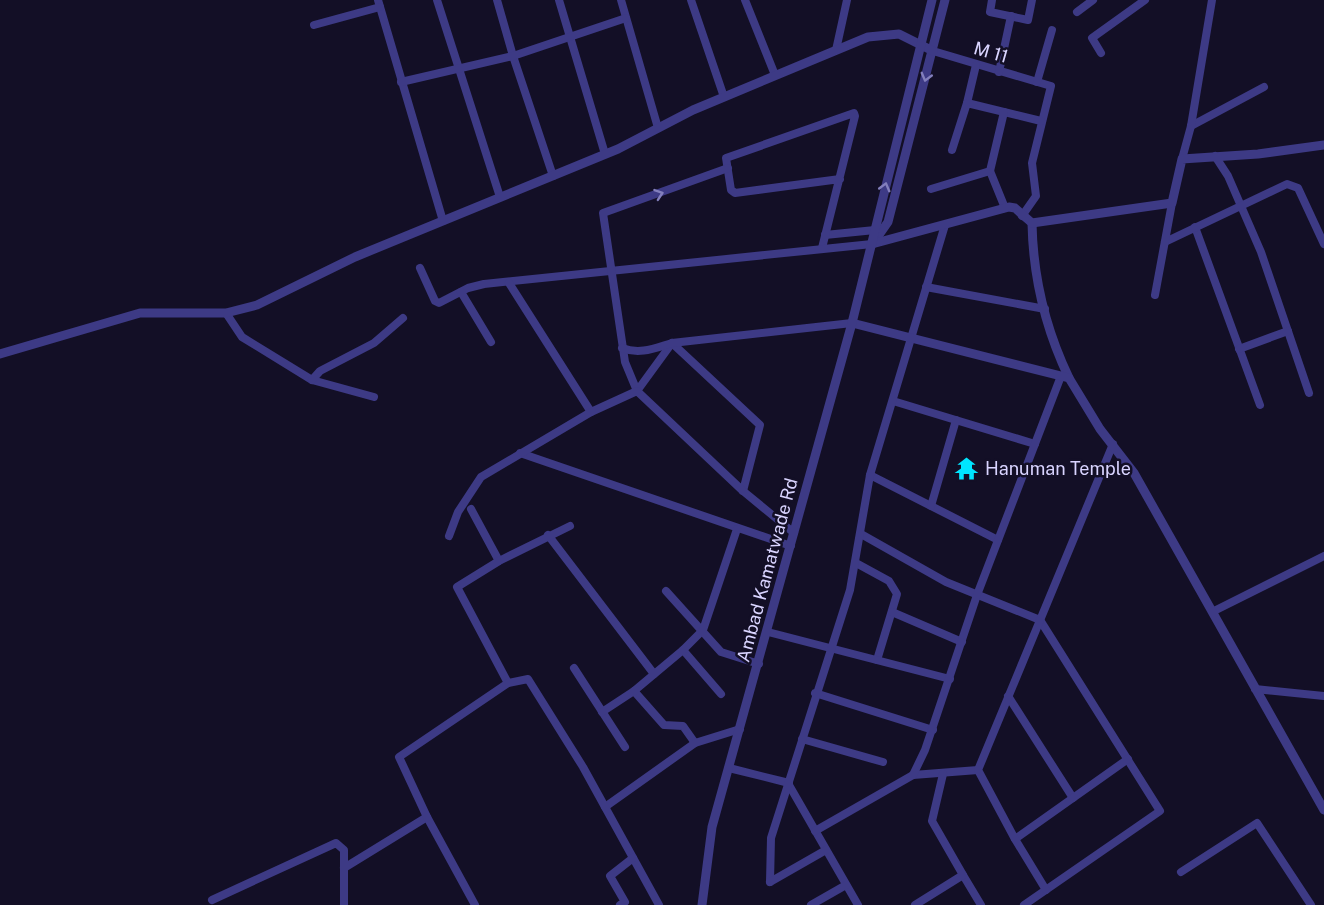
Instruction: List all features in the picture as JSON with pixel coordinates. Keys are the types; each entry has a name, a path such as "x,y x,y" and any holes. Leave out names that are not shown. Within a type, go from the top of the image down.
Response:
{"street":[{"path":"437,0 500,198"},
{"path":"497,0 553,176"},
{"path":"559,0 605,154"},
{"path":"621,0 658,128"},
{"path":"691,0 724,97"},
{"path":"745,0 775,75"},
{"path":"836,50 847,0"},
{"name":"Ambad Kamatwade Rd","path":"702,905 712,827 852,323 922,48 932,0"},
{"name":"Ambad Kamatwade Rd","path":"872,244 888,222 945,0"},
{"path":"993,0 990,12 1028,20 1032,0"},
{"path":"1077,12 1093,0"},
{"path":"1155,295 1172,203 1191,126 1212,0"},
{"path":"1101,53 1092,38 1141,1"},
{"path":"314,25 379,4 443,221"},
{"path":"999,72 1011,16"},
{"path":"401,82 513,56 626,18"},
{"path":"1037,82 1052,30"},
{"name":"M 11","path":"0,354 140,313 226,313 257,305 355,257 605,154 724,97 868,37 899,34 922,48 1051,86 1041,122"},
{"path":"952,150 976,65"},
{"path":"1191,126 1264,87"},
{"path":"967,103 1041,122 1032,163 1036,196 1022,216"},
{"path":"1004,112 990,171 1005,208"},
{"path":"822,248 840,179 854,113 726,158 731,190 735,193 840,179"},
{"path":"1182,159 1258,154 1324,145"},
{"path":"1215,156 1228,176 1272,281 1309,393"},
{"path":"728,168 603,213 622,348 627,371 637,391 743,491 794,533"},
{"path":"931,189 990,171"},
{"path":"1164,242 1284,185 1293,184 1298,188 1324,244"},
{"path":"420,268 437,303 484,284 509,283 610,269 872,244 1005,208 1016,208 1032,223 1172,203"},
{"path":"1032,223 1035,260 1045,309 1065,377 1100,429 1134,473 1214,611 1255,689 1324,810"},
{"path":"826,850 770,882 771,838 815,693 832,649 856,562 870,475 945,225"},
{"path":"1195,227 1260,405"},
{"path":"825,235 874,230"},
{"path":"509,283 591,411"},
{"path":"926,286 1045,309"},
{"path":"461,292 491,342"},
{"path":"226,313 242,338 312,380 374,397"},
{"path":"312,380 320,371 374,343 403,318"},
{"path":"622,348 639,351 672,343 852,323 1065,377"},
{"path":"1239,349 1288,331"},
{"path":"449,536 458,512 481,477 591,411 637,391 672,343"},
{"path":"672,343 760,425 743,491"},
{"path":"913,775 933,730 977,595 998,540 1035,444 1065,377"},
{"path":"893,401 1035,444"},
{"path":"931,506 956,420"},
{"path":"978,770 1113,444"},
{"path":"519,453 790,546"},
{"path":"870,475 998,540"},
{"path":"471,509 499,561"},
{"path":"508,683 457,586 499,561 570,526"},
{"path":"602,712 634,691 703,630 737,528"},
{"path":"861,534 946,582 1040,620 1160,811 1024,905"},
{"path":"548,536 654,674"},
{"path":"1214,611 1324,556"},
{"path":"856,562 893,585 897,594 877,660"},
{"path":"666,591 721,652 759,663"},
{"path":"892,612 962,642"},
{"path":"768,632 950,679"},
{"path":"683,650 721,694"},
{"path":"574,668 625,747"},
{"path":"475,905 427,817 399,757 508,683 528,679 605,807 659,905"},
{"path":"1255,689 1324,696"},
{"path":"634,691 664,725 683,726 695,743"},
{"path":"815,693 933,730"},
{"path":"1008,696 1073,798"},
{"path":"605,807 695,743 740,729"},
{"path":"802,739 883,762"},
{"path":"1015,839 1128,759"},
{"path":"729,768 789,784 858,905"},
{"path":"815,831 913,775 978,770"},
{"path":"978,770 1015,839 1046,890"},
{"path":"943,774 932,821 981,905"},
{"path":"344,868 427,817"},
{"path":"1181,872 1257,823 1311,905"},
{"path":"212,900 329,844 341,845 344,868 344,905"},
{"path":"620,905 625,902 610,876 633,858"},
{"path":"918,904 963,876"},
{"path":"811,905 846,885"}],"place":[{"name":"Hanuman Temple","path":"967,468"}]}
